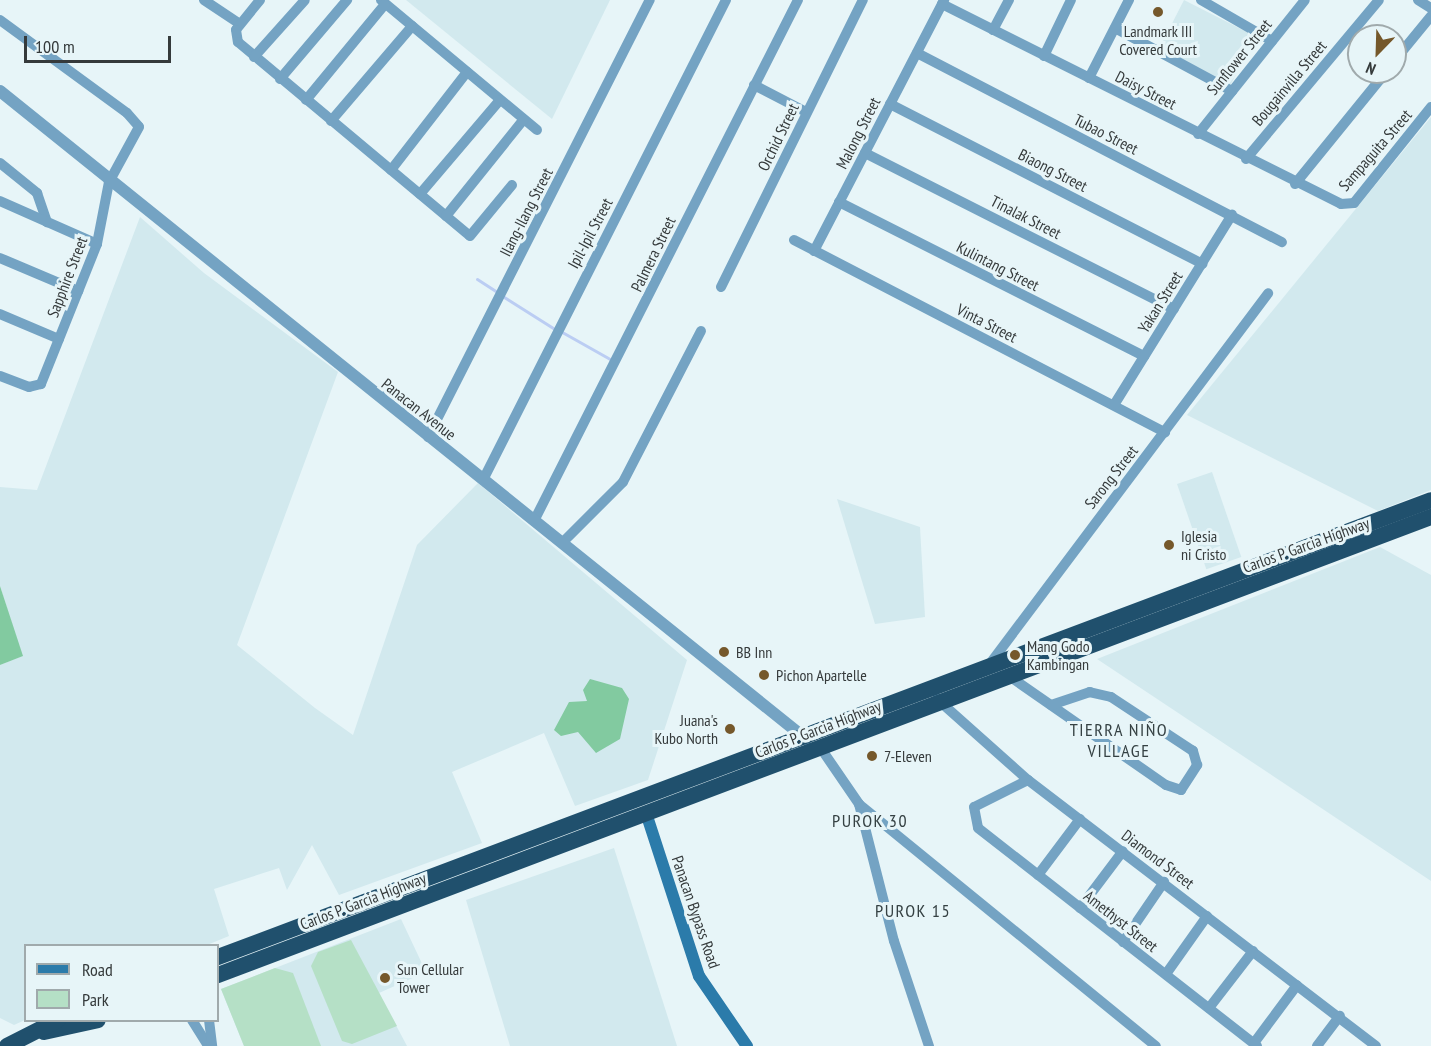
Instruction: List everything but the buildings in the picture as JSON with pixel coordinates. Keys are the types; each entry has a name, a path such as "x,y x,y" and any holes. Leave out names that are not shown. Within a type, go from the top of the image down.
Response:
{"highway":[{"name":"Carlos P. Garcia Highway","path":"997,675 1431,500"},
{"name":"Carlos P. Garcia Highway","path":"219,957 563,836 646,813 802,737 997,675 1431,517"},
{"name":"Carlos P. Garcia Highway","path":"219,975 563,836 725,774 820,747 936,695"},
{"path":"36,1038 56,1022"},
{"path":"7,1046 91,1022"}],"main road":[{"name":"Panacan Bypass Road","path":"646,813 696,969 747,1046"}],"street":[{"path":"204,0 240,24"},
{"path":"260,0 240,24 236,37 254,57 470,236 512,185"},
{"path":"254,57 305,0"},
{"path":"280,79 347,0"},
{"name":"Ilang-Ilang Street","path":"428,437 650,0"},
{"name":"Ipil-Ipil Street","path":"483,480 726,0"},
{"name":"Palmera Street","path":"534,520 798,0"},
{"name":"Orchid Street","path":"721,287 863,0"},
{"path":"993,30 1009,0"},
{"path":"1044,56 1071,0"},
{"path":"1089,78 1129,0"},
{"path":"1201,0 1272,41"},
{"name":"Sunflower Street","path":"1198,134 1305,0"},
{"name":"Bougainvilla Street","path":"1246,159 1379,0"},
{"path":"1418,0 1431,8"},
{"path":"306,100 383,2 537,130"},
{"name":"Daisy Street","path":"943,2 993,30 1295,184 1337,203"},
{"name":"Malong Street","path":"814,251 943,2"},
{"path":"1407,45 1431,16"},
{"path":"0,20 135,120 138,134 109,182"},
{"path":"331,121 412,26"},
{"path":"1115,28 1232,91"},
{"name":"Tubao Street","path":"917,53 1282,242"},
{"path":"391,170 467,72"},
{"path":"1295,184 1376,84"},
{"path":"754,85 806,112"},
{"name":"Panacan Avenue","path":"0,91 109,182 534,520 802,737 820,747"},
{"path":"420,195 501,100"},
{"name":"Biaong Street","path":"890,104 1202,264"},
{"name":"Sampaguita Street","path":"1337,203 1354,202 1431,107"},
{"path":"446,216 524,119"},
{"name":"Tinalak Street","path":"865,153 1174,309"},
{"path":"0,163 37,193 47,222"},
{"name":"Sapphire Street","path":"0,376 28,387 44,380 97,244 109,182"},
{"path":"0,201 97,244"},
{"name":"Kulintang Street","path":"839,202 1144,356"},
{"name":"Yakan Street","path":"1114,405 1232,216"},
{"name":"Vinta Street","path":"794,240 1166,432"},
{"path":"0,258 78,291"},
{"name":"Sarong Street","path":"997,675 1166,432 1268,293"},
{"path":"0,314 59,339"},
{"path":"562,543 623,482 701,331"},
{"path":"997,675 1051,705 1172,788 1181,790 1197,765 1193,751 1111,697 1090,692 1051,705"},
{"name":"Diamond Street","path":"936,695 1028,780 1340,1016 1376,1046"},
{"path":"820,747 860,804 1156,1046"},
{"name":"Amethyst Street","path":"1028,780 980,801 971,816 978,828 1255,1045"},
{"path":"860,804 882,901 929,1046"},
{"path":"1038,875 1080,819"},
{"path":"1080,909 1122,850"},
{"path":"1123,942 1164,882"},
{"path":"1166,974 1207,916"},
{"path":"1209,1008 1253,951"},
{"path":"1255,1045 1297,985"},
{"path":"1317,1046 1340,1016"},
{"path":"193,1022 208,1046"},
{"path":"209,1022 213,1046"}],"shaded area":[{"path":"406,0 610,0 552,119"},
{"path":"1184,0 1255,36 1230,85 1159,49"},
{"path":"1431,117 1431,490 1378,511 1187,415"},
{"path":"140,217 204,273 338,372 237,645 315,708 353,735 417,545 478,483 687,660 648,780 575,806 544,733 452,772 482,843 339,895 312,845 287,890 279,868 214,889 229,936 209,944 24,944 24,1020 14,1025 0,1018 0,665 22,656 0,586 0,487 37,490"},
{"path":"1212,472 1241,557 1206,569 1177,484"},
{"path":"837,499 920,527 925,617 875,624"},
{"path":"1380,547 1431,575 1431,881 1097,659"},
{"path":"614,848 677,1046 510,1046 466,900"},
{"path":"401,919 426,972 379,993 407,1046 244,1046 221,989"}],"green space":[{"path":"0,586 23,656 0,665"},
{"path":"590,679 622,688 629,699 620,739 596,753 578,732 561,736 554,730 569,702 587,701 583,690"},
{"path":"351,940 397,1026 352,1044 342,1041 311,966 318,952"},
{"path":"275,968 293,973 321,1046 244,1046 221,989"}],"waterway":[{"path":"477,279 497,292"},
{"path":"504,297 553,328"},
{"path":"562,332 610,359"}],"place":[{"name":"Landmark III Covered Court","path":"1158,12"},
{"name":"Iglesia ni Cristo","path":"1169,545"},
{"name":"BB Inn","path":"724,652"},
{"name":"Mang Godo Kambingan","path":"1015,655"},
{"name":"Pichon Apartelle","path":"764,675"},
{"name":"Juana's Kubo North","path":"730,729"},
{"name":"7-Eleven","path":"872,756"},
{"name":"Sun Cellular Tower","path":"385,978"}],"district":[{"name":"TIERRA NIÑO VILLAGE","path":"1119,741"},
{"name":"PUROK 30","path":"870,821"},
{"name":"PUROK 15","path":"913,911"}]}
